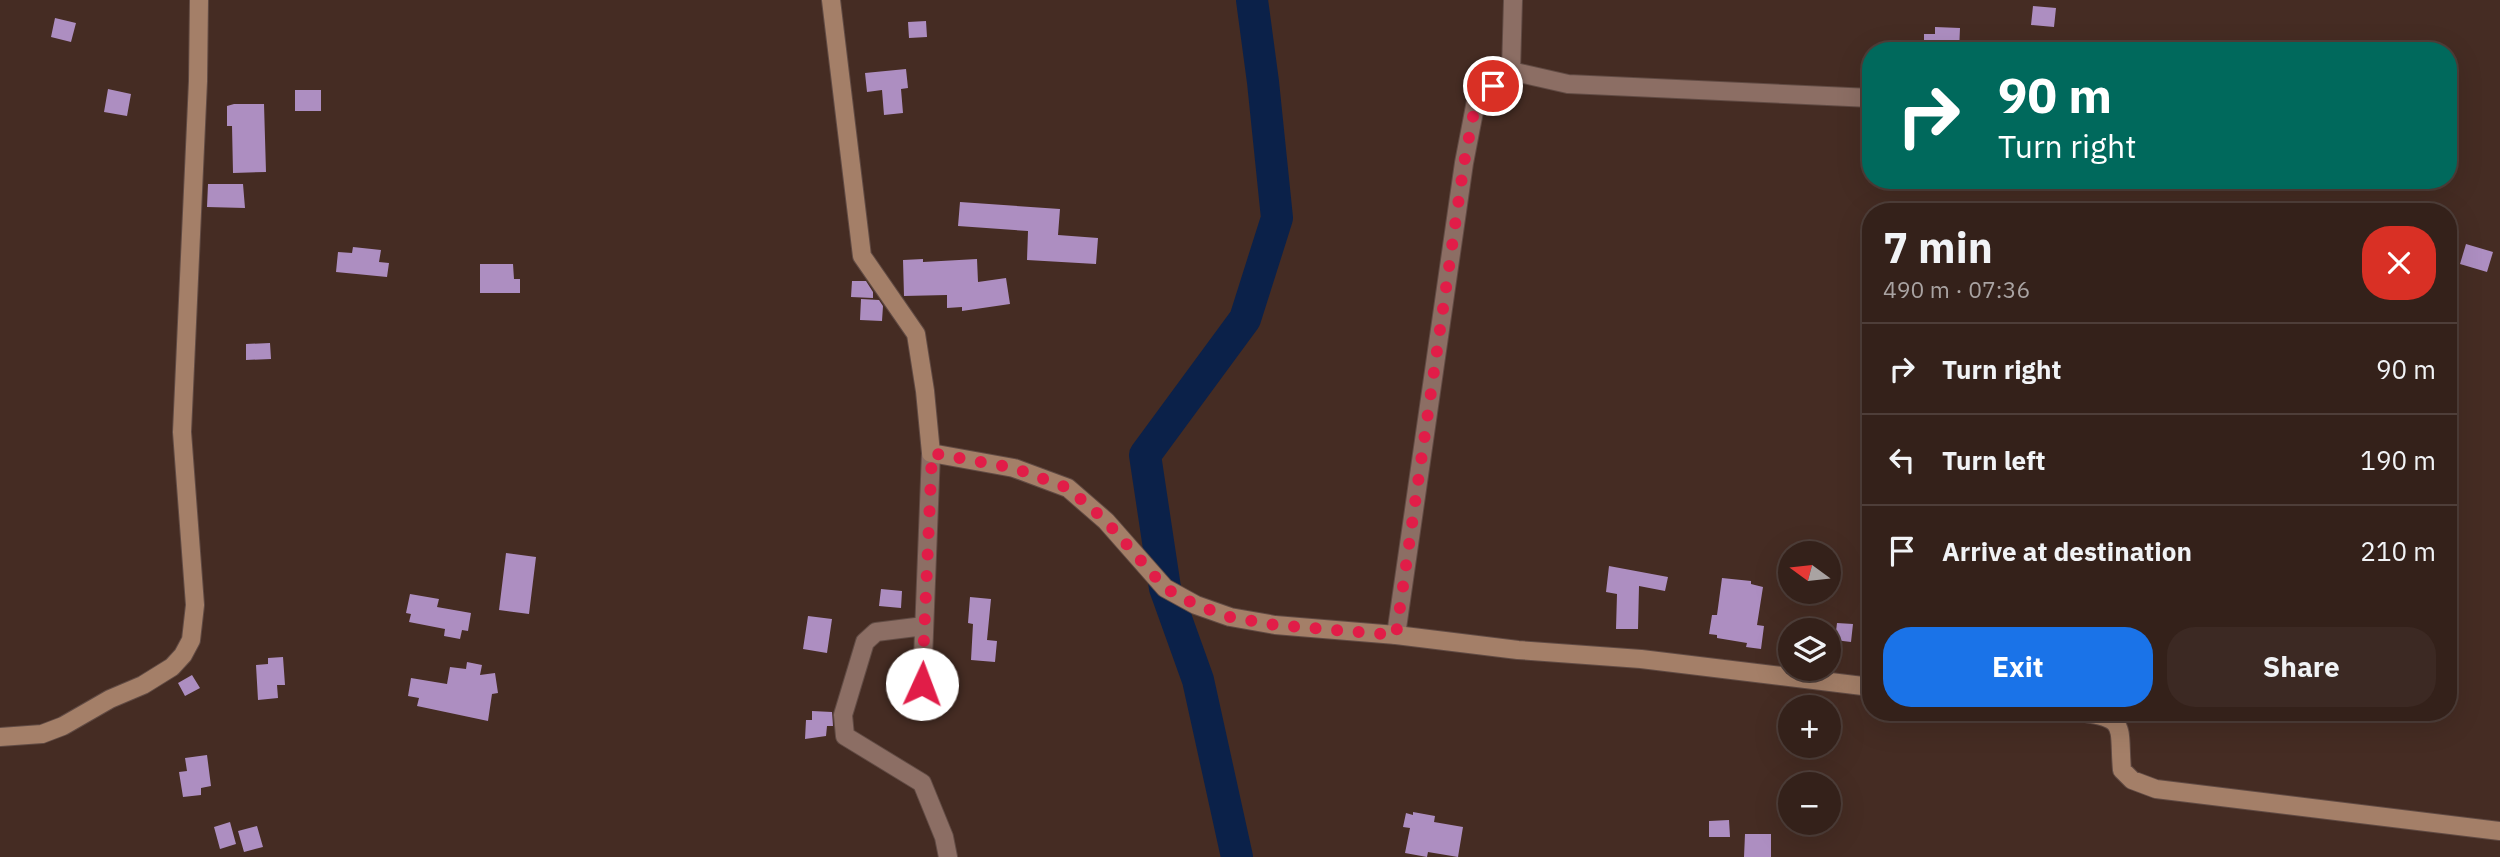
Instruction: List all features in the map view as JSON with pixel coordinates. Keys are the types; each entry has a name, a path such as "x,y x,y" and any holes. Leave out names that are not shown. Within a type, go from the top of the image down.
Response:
{"main road":[{"path":"0,737 42,734 63,726 110,699 144,685 172,667 191,640 195,605 182,432 198,95 199,0"},
{"path":"831,0 862,256 916,334 932,453 1014,468 1068,488 1106,521 1165,588 1196,605 1230,617 1275,625 1396,635 1518,650 1641,659 1862,686"},
{"path":"2114,721 2121,741 2122,770 2132,780 2156,789 2500,831"}],"street":[{"path":"1396,635 1464,163 1476,101 1511,71 1513,0"},
{"path":"1511,71 1567,84 1862,98"},
{"path":"922,684 932,453"},
{"path":"924,626 876,632 865,642 843,715 845,736 922,783 944,837 948,857"}],"building":[{"path":"2033,6 2056,8 2054,27 2031,25"},
{"path":"55,18 76,23 71,42 51,37"},
{"path":"926,21 927,37 909,38 908,22"},
{"path":"1935,27 1960,28 1959,42 1924,42 1924,34 1935,34"},
{"path":"906,69 908,88 901,89 903,113 884,115 882,90 867,92 865,73"},
{"path":"108,89 131,94 127,116 104,112"},
{"path":"295,90 321,90 321,111 295,111"},
{"path":"264,104 266,172 233,173 232,126 227,126 227,106"},
{"path":"208,184 243,184 245,208 207,207"},
{"path":"960,202 1060,209 1058,235 1098,238 1096,264 1027,260 1028,231 958,226"},
{"path":"2466,244 2493,252 2487,272 2460,264"},
{"path":"353,247 381,250 379,262 389,263 387,277 336,272 338,252 352,253"},
{"path":"923,259 923,262 977,259 978,282 1006,278 1010,304 962,311 962,307 947,308 947,295 904,296 903,260"},
{"path":"480,264 513,264 514,279 520,279 520,293 480,293"},
{"path":"852,281 866,281 873,292 873,298 851,297"},
{"path":"861,299 879,300 883,306 882,321 860,320"},
{"path":"270,343 271,359 246,360 246,344"},
{"path":"506,553 536,557 529,614 499,610"},
{"path":"1609,566 1668,577 1665,591 1639,586 1638,629 1616,629 1617,594 1606,592"},
{"path":"1722,578 1751,581 1751,584 1763,587 1757,625 1764,626 1761,649 1746,647 1747,643 1709,634 1712,615 1717,615"},
{"path":"881,589 902,591 901,608 879,606"},
{"path":"410,594 439,599 437,607 471,613 468,631 462,630 460,639 444,636 445,629 409,622 411,614 406,613"},
{"path":"970,597 991,599 987,640 997,641 995,662 971,660 973,624 968,623"},
{"path":"808,616 832,619 827,653 803,649"},
{"path":"1841,623 1853,624 1851,642 1841,641"},
{"path":"283,657 285,685 277,685 278,698 258,700 256,665 268,664 268,658"},
{"path":"467,662 482,665 480,675 495,673 498,693 492,694 488,721 417,706 419,698 408,696 411,678 447,684 450,667 466,669"},
{"path":"192,675 200,688 185,696 178,683"},
{"path":"812,711 832,712 833,726 827,726 826,736 805,739 806,720 812,720"},
{"path":"207,755 211,786 201,788 201,795 183,797 179,772 187,771 185,758"},
{"path":"1413,812 1435,816 1434,822 1463,827 1458,857 1428,852 1427,857 1405,853 1410,828 1403,827 1406,813 1413,815"},
{"path":"1729,820 1730,837 1709,837 1709,821"},
{"path":"230,822 236,844 220,849 214,827"},
{"path":"257,826 263,847 244,852 238,831"},
{"path":"1745,834 1771,834 1771,857 1744,857"}],"waterway":[{"path":"1237,857 1198,680 1165,588 1145,455 1245,319 1277,218 1252,0"}],"route":[{"path":"922,684 932,453 1014,468 1068,488 1106,521 1165,588 1196,605 1230,617 1275,625 1396,635 1464,163 1476,101 1493,86"}]}
